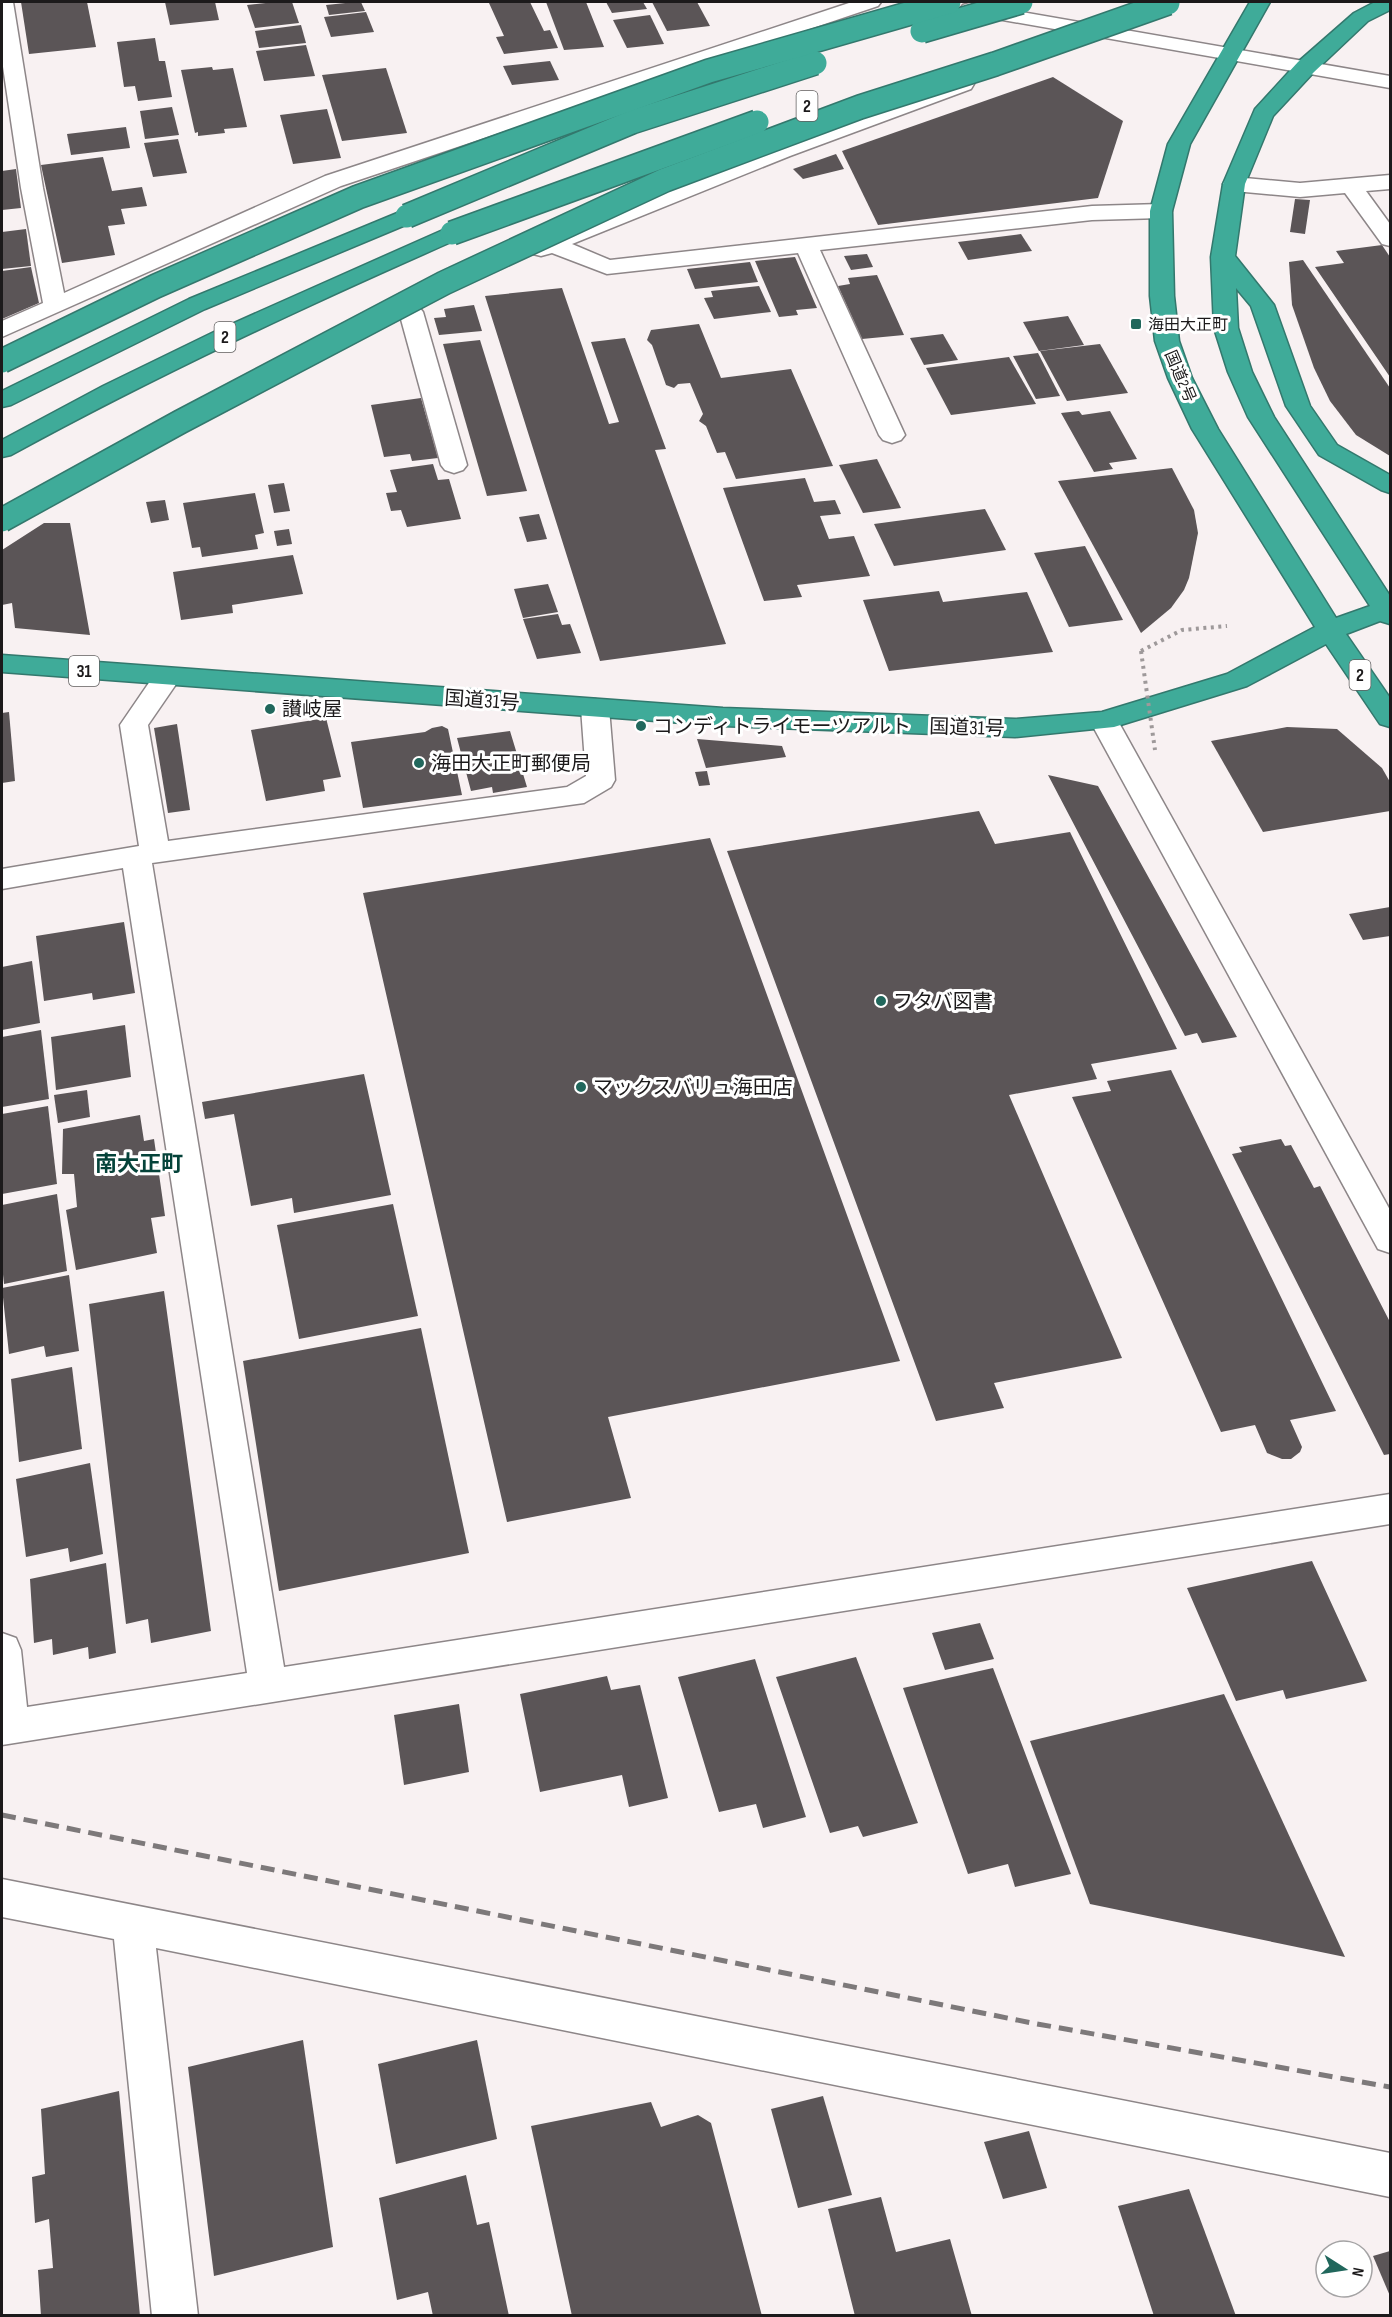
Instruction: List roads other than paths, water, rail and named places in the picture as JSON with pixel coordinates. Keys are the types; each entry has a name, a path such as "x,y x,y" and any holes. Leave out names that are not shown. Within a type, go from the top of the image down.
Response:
{"highway":[{"path":"2,361 156,286 358,197 710,71 949,2"},
{"path":"859,49 1021,2"},
{"path":"2,520 180,422 444,283 665,180 860,107 994,64 1170,2"},
{"name":"2","path":"2,450 58,418 299,301 453,233 871,84 1170,2"},
{"name":"国道2号","path":"1260,2 1179,144 1161,211 1162,296 1167,340 1180,378 1205,429 1330,630 1390,718"},
{"path":"1388,613 1266,426 1240,372 1226,328 1223,257 1234,184 1263,114 1306,67 1360,17 1390,2"},
{"name":"2","path":"2,400 197,304 632,122 836,57"},
{"path":"1223,257 1262,305 1298,406 1328,450 1390,485"},
{"name":"国道31号","path":"2,664 734,717 1016,728 1104,721 1237,680 1330,630 1388,613"},
{"name":"国道31号","path":"2,683 24,680 167,677"}],"street":[{"path":"3,2 28,164 55,306"},
{"path":"2,330 333,181 871,2"},
{"path":"928,2 1390,82"},
{"path":"2,527 293,368 551,244 782,151 1105,32"},
{"path":"1234,184 1300,190 1390,182"},
{"path":"1351,186 1390,239"},
{"path":"551,244 607,267 1092,213 1161,211"},
{"path":"806,245 892,435"},
{"path":"411,312 454,465"},
{"path":"167,677 134,725 145,854 268,1686"},
{"path":"2,879 145,854 574,796 601,780 595,708"},
{"path":"1104,721 1390,1240"},
{"path":"2,1650 5,1727 1390,1509"},
{"path":"2,1898 1390,2175"},
{"path":"133,1923 175,2316"}],"railway":[{"path":"2,1815 1032,2023 1390,2087"}],"place":[{"name":"海田大正町","path":"1136,324"},
{"name":"讃岐屋","path":"270,709"},
{"name":"コンディトライモーツアルト","path":"641,726"},
{"name":"海田大正町郵便局","path":"419,763"},
{"name":"フタバ図書","path":"881,1001"},
{"name":"マックスバリュ海田店","path":"581,1087"}],"district":[{"name":"南大正町","path":"139,1163"}]}
